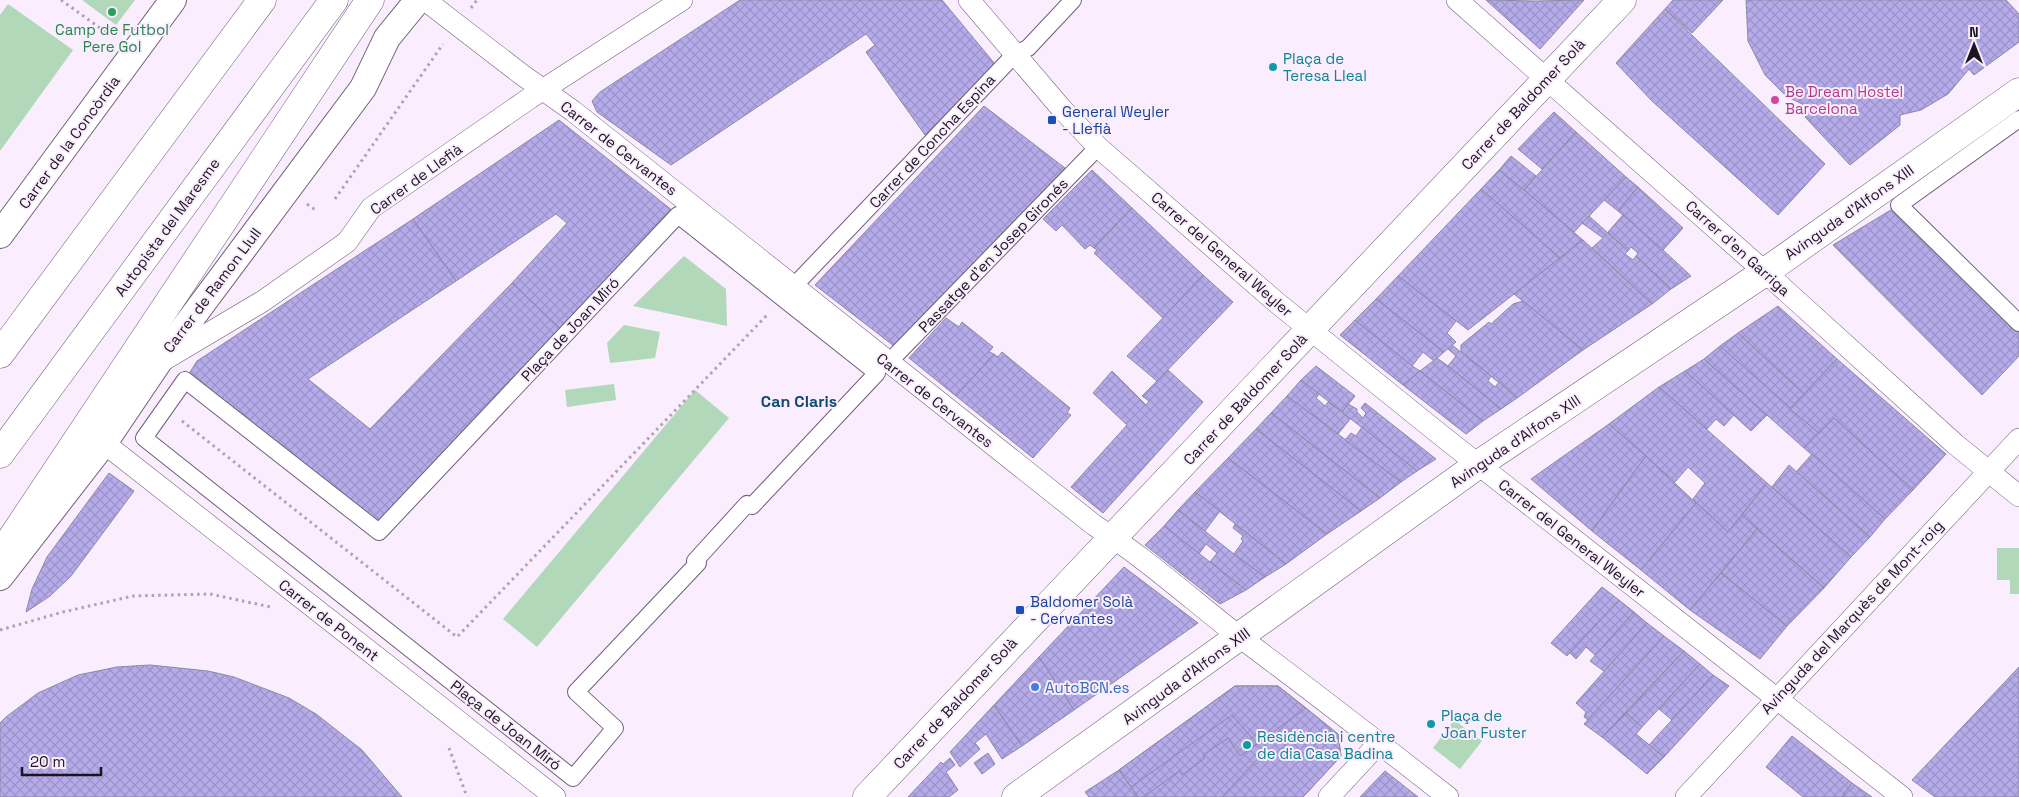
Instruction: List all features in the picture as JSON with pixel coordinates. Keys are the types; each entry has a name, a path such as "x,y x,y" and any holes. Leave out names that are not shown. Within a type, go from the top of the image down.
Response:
{"main road":[{"path":"0,354 262,0"},
{"name":"Autopista del Maresme","path":"0,454 334,0"},
{"path":"0,556 370,0"},
{"name":"Carrer de Baldomer Solà","path":"867,797 1622,0"},
{"name":"Avinguda d'Alfons XIII","path":"1016,797 1478,464 1765,272 2019,92"}],"street":[{"name":"Carrer de la Concòrdia","path":"0,235 173,0"},
{"name":"Carrer de Ramon Llull","path":"0,576 104,444 158,363 363,88 387,38 418,0"},
{"name":"Carrer de Cervantes","path":"425,0 543,90 789,292 888,363 1094,525 1144,559 1240,637 1448,797"},
{"name":"Carrer de Llefià","path":"158,363 263,301 347,242 371,208 543,90 682,0"},
{"name":"Carrer del General Weyler","path":"968,0 1098,147 1276,302 1478,464 1902,797"},
{"name":"Carrer de Concha Espina","path":"789,292 1015,54 1028,48 1073,0"},
{"name":"Carrer d'en Garriga","path":"1457,0 1765,272 1955,444 1991,471 2019,496"},
{"path":"2019,119 1899,205 2019,322"},
{"name":"Passatge d'en Josep Gironés","path":"888,363 1098,147"},
{"name":"Plaça de Joan Miró","path":"678,215 789,292 877,373 752,506 747,504 695,560 698,563 576,692 615,728 573,778 144,438 185,380 378,532 678,215"},
{"name":"Avinguda del Marquès de Mont-roig","path":"1686,797 2019,439"},
{"name":"Carrer de Ponent","path":"104,444 555,797"},
{"path":"1328,797 1379,743"}],"path":[{"path":"61,0 109,34"},
{"path":"335,199 449,36"},
{"path":"310,206 317,211"},
{"path":"165,408 457,637 789,292"},
{"path":"0,630 63,612 133,596 210,594 271,607"},
{"path":"449,748 466,797"}],"green space":[{"name":"Camp de Futbol Pere Gol","path":"82,0 135,0 116,25"},
{"path":"8,4 73,50 0,151 0,15"},
{"path":"684,256 726,289 727,326 633,306"},
{"path":"624,325 660,332 655,358 610,363 607,343"},
{"path":"614,384 616,400 567,407 565,390"},
{"path":"695,390 729,418 537,647 503,619"},
{"path":"1997,548 2019,548 2019,594 2010,594 2010,580 1997,580"},
{"path":"1454,720 1482,741 1460,769 1433,748"}],"building":[{"path":"740,0 942,0 995,64 925,135 866,52 875,45 866,34 671,165 597,112 592,101 600,92"},
{"path":"1486,0 1535,1 1584,0 1540,49"},
{"path":"1673,0 1723,0 1692,33 1665,9"},
{"path":"1746,0 2006,0 2019,14 2019,42 1974,75 1969,69 1948,94 1921,110 1900,115 1900,125 1850,165 1805,117 1810,108 1786,96 1765,75 1748,41"},
{"path":"1665,9 1825,164 1778,215 1652,101 1616,63"},
{"path":"984,106 1065,168 894,346 815,285"},
{"path":"1554,112 1576,132 1542,169 1518,149"},
{"path":"559,120 678,215 566,334 512,283 567,223 556,214 456,281 413,219"},
{"path":"1576,132 1626,177 1574,232 1524,190"},
{"path":"1511,156 1536,176 1524,190 1499,170"},
{"path":"1092,170 1132,208 1094,248 1090,245 1085,249 1062,225 1056,231 1043,219"},
{"path":"1499,170 1583,240 1560,258 1481,189"},
{"path":"1626,177 1638,187 1618,211 1604,200"},
{"path":"1638,187 1683,228 1663,250 1618,211"},
{"path":"1481,189 1560,258 1468,330 1398,276"},
{"path":"1899,205 2019,323 2019,356 1982,395 1833,245"},
{"path":"1132,208 1203,275 1163,318 1094,253 1097,250 1094,248"},
{"path":"1623,215 1691,276 1671,289 1636,256 1638,253 1631,247 1628,251 1608,232"},
{"path":"1589,216 1628,251 1625,254 1633,260 1636,256 1671,289 1652,304 1592,248 1603,238 1582,223"},
{"path":"413,219 456,281 308,379 370,429 512,283 566,334 379,532 185,380 197,361"},
{"path":"1583,240 1652,304 1583,350 1514,294"},
{"path":"1203,275 1233,302 1157,381 1127,356"},
{"path":"1398,276 1456,321 1447,333 1456,342 1444,352 1376,299"},
{"path":"1376,299 1444,352 1434,361 1423,352 1412,366 1355,320"},
{"path":"1523,301 1583,350 1517,398 1461,351 1461,345 1489,322 1491,324 1513,304"},
{"path":"1778,306 1837,359 1804,394 1738,333"},
{"path":"946,318 959,327 962,322 993,347 989,352 994,354 956,396 909,358"},
{"path":"1355,320 1420,371 1403,385 1340,335"},
{"path":"1738,333 1804,394 1790,409 1720,346"},
{"path":"1452,345 1491,376 1488,381 1495,387 1499,382 1517,398 1501,409 1448,366 1456,356 1448,349"},
{"path":"1720,346 1819,433 1804,448 1704,359"},
{"path":"1002,352 1070,408 1067,413 1071,415 1033,458 956,396 994,354 998,357"},
{"path":"1437,358 1501,409 1483,421 1420,371"},
{"path":"1704,359 1767,415 1751,431 1685,371"},
{"path":"1837,359 1946,454 1913,490 1834,418 1819,433 1790,409"},
{"path":"1316,366 1355,396 1342,412 1301,380"},
{"path":"1168,370 1203,402 1103,513 1071,487 1127,425 1093,393 1112,371 1146,405 1149,401 1142,396"},
{"path":"1420,371 1483,421 1466,434 1403,385"},
{"path":"1685,371 1734,415 1724,426 1716,419 1707,429 1659,387"},
{"path":"1301,380 1319,394 1316,398 1325,406 1328,402 1351,418 1338,434 1287,396"},
{"path":"1659,387 1767,483 1728,532 1693,499 1705,483 1688,467 1675,482 1609,424"},
{"path":"1287,396 1401,482 1380,498 1271,413"},
{"path":"1365,403 1436,459 1417,471 1342,412 1348,404 1357,409 1357,412 1363,418 1366,413 1361,408"},
{"path":"1271,413 1380,498 1361,511 1256,429"},
{"path":"1834,418 1913,490 1885,519 1804,448"},
{"path":"1609,424 1646,456 1592,531 1531,479"},
{"path":"1362,427 1417,471 1401,482 1345,440 1351,433 1356,436"},
{"path":"1256,429 1361,511 1327,534 1228,458"},
{"path":"1812,454 1885,519 1870,537 1796,472"},
{"path":"1646,456 1696,503 1641,570 1592,531"},
{"path":"1228,458 1327,534 1286,564 1195,492"},
{"path":"1789,465 1870,537 1851,557 1772,487"},
{"path":"109,473 134,491 71,576 50,596 26,612 32,589 47,557"},
{"path":"1767,483 1851,557 1824,588 1742,515"},
{"path":"1195,492 1220,511 1205,531 1178,510"},
{"path":"1696,503 1728,532 1742,515 1757,529 1690,610 1641,570"},
{"path":"1178,510 1265,577 1246,590 1210,562 1217,553 1206,544 1199,554 1164,526"},
{"path":"1235,524 1286,564 1265,577 1234,554 1243,541 1241,539 1243,536 1233,528"},
{"path":"1164,526 1246,590 1220,604 1145,545"},
{"path":"1757,529 1824,588 1787,626 1721,573"},
{"path":"1124,567 1198,623 1074,710 1039,657"},
{"path":"1721,573 1787,626 1760,659 1690,610"},
{"path":"1602,587 1619,600 1567,656 1551,643"},
{"path":"1619,600 1634,612 1595,655 1586,647 1576,659 1570,653"},
{"path":"1634,612 1647,623 1605,672 1590,661"},
{"path":"1647,623 1664,636 1588,720 1584,717 1586,712 1576,703"},
{"path":"1664,636 1684,651 1602,737 1584,724"},
{"path":"1684,651 1700,664 1642,727 1626,713"},
{"name":"AutoBCN.es","path":"1039,657 1074,710 1022,746 994,705"},
{"path":"1700,664 1713,675 1672,720 1659,709"},
{"path":"150,665 208,671 234,677 289,698 316,714 362,750 402,797 0,797 0,723 6,717 38,693 78,675 117,667"},
{"path":"2019,667 2019,797 1935,797 1912,780"},
{"path":"1713,675 1729,686 1664,757 1649,745"},
{"path":"1235,686 1278,686 1306,708 1183,797 1138,797 1119,770"},
{"name":"Residència i centre de dia Casa Badina","path":"1235,686 1278,686 1338,734 1341,756 1303,797 1138,797 1119,770"},
{"path":"994,705 1022,746 1002,759 986,734 975,743 980,749 960,767 950,752"},
{"path":"1306,708 1338,734 1341,756 1303,797 1222,797 1265,751 1257,744"},
{"path":"1626,713 1642,727 1636,734 1664,757 1647,774 1602,737"},
{"path":"1232,715 1257,744 1240,756 1228,738 1203,755 1205,758 1182,775 1179,771 1144,797 1138,797 1131,787"},
{"path":"1792,736 1852,783 1842,797 1803,797 1766,767"},
{"path":"988,753 995,764 982,774 974,763"},
{"path":"950,758 955,765 946,772 958,790 949,797 908,797 941,762 943,764"},
{"path":"1119,770 1138,797 1089,797 1085,792"},
{"path":"1385,771 1418,797 1360,797"},
{"path":"1852,783 1872,797 1842,797"}],"place":[{"name":"Camp de Futbol Pere Gol","path":"112,12"},
{"name":"Plaça de Teresa Lleal","path":"1273,67"},
{"name":"Be Dream Hostel Barcelona","path":"1775,100"},
{"name":"General Weyler - Llefià","path":"1052,120"},
{"name":"Baldomer Solà - Cervantes","path":"1020,610"},
{"name":"AutoBCN.es","path":"1035,687"},
{"name":"Plaça de Joan Fuster","path":"1431,724"},
{"name":"Residència i centre de dia Casa Badina","path":"1247,745"}],"district":[{"name":"Can Claris","path":"799,401"}]}
